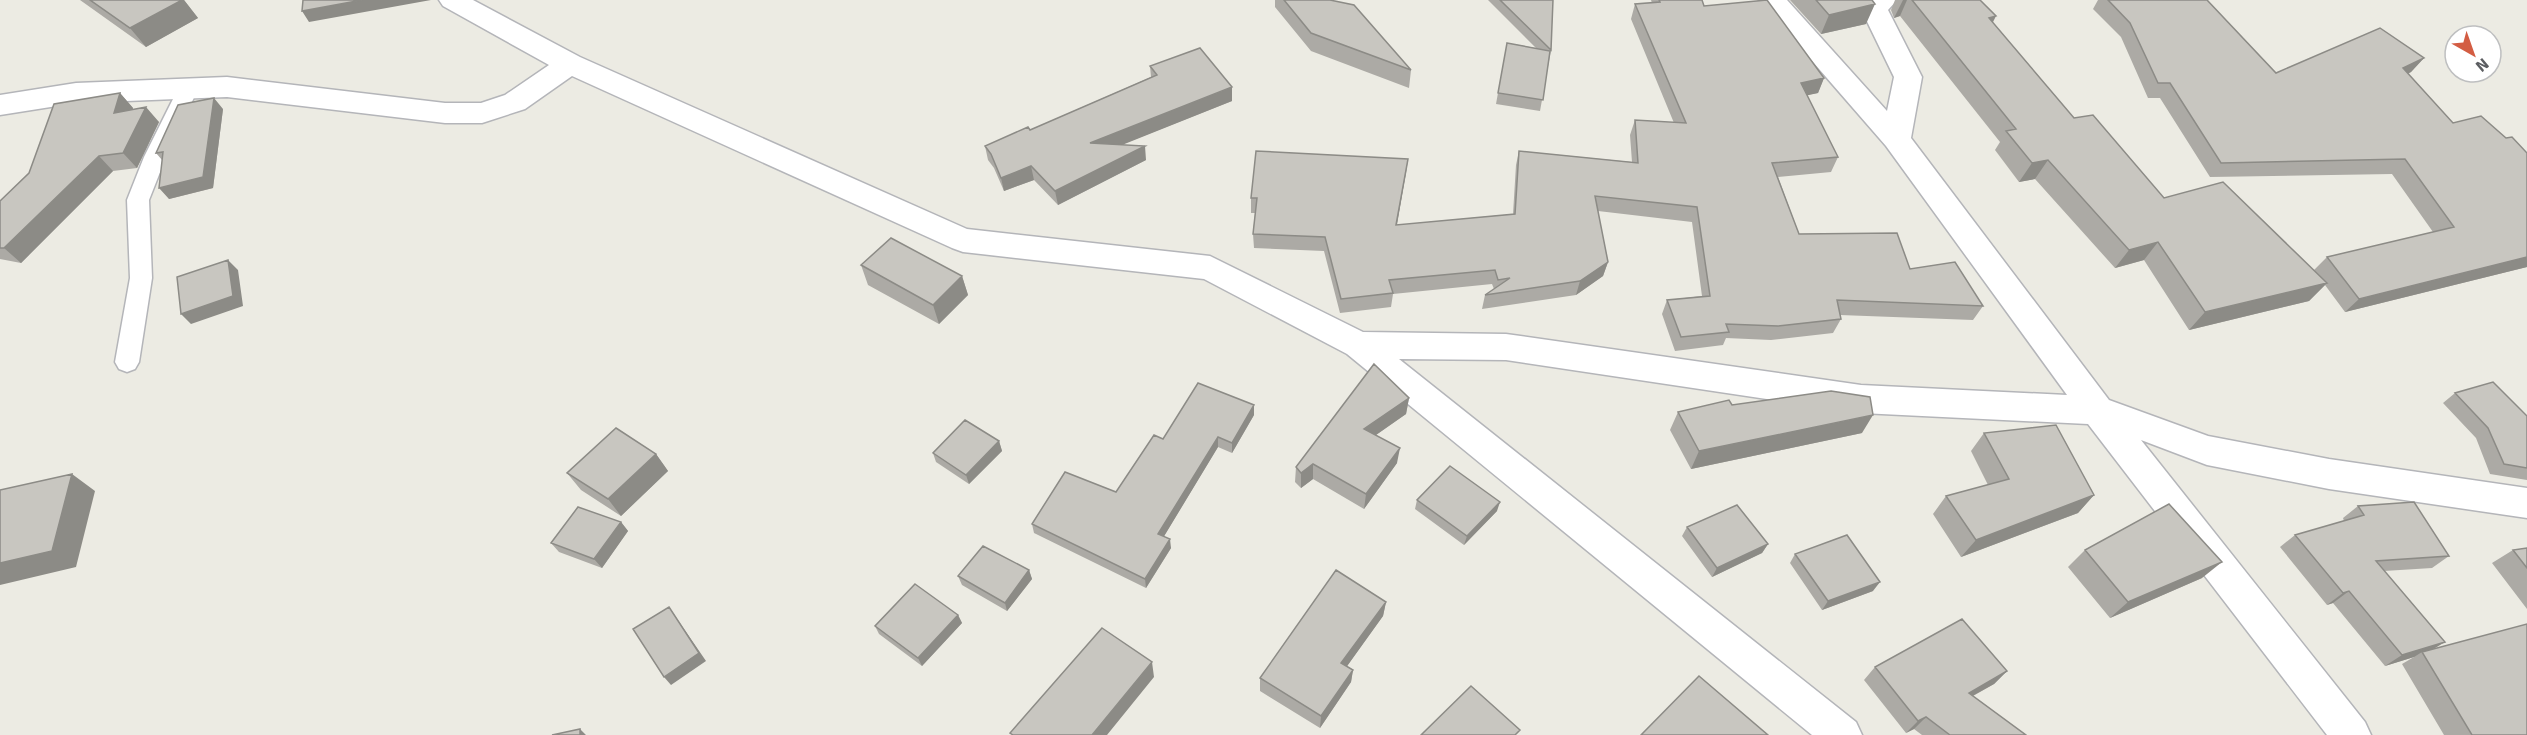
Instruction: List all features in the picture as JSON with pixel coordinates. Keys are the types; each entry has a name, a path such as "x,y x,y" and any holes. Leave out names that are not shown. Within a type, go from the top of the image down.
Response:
{"street":[{"path":"452,0 570,64 963,240 1209,268 1359,345 1842,735"},
{"path":"1772,0 1896,139 2097,410 2351,735"},
{"path":"1884,0 1873,7 1908,77 1896,139"},
{"path":"0,105 76,93 227,87 446,113 482,113 515,102 570,64"},
{"path":"1359,345 1506,347 1861,399 2097,410 2207,450 2329,474 2527,503"}],"lane":[{"path":"127,362 141,278 138,200 188,89"}],"building":[{"path":"90,0 182,0 130,28"},
{"path":"303,0 362,0 302,11"},
{"path":"1284,0 1330,0 1354,5 1411,70 1311,33"},
{"path":"1500,0 1553,0 1551,50"},
{"path":"1659,0 1702,0 1704,6 1767,0 1824,78 1801,83 1838,157 1772,163 1799,234 1897,233 1910,269 1955,262 1983,306 1837,300 1841,319 1778,326 1726,324 1729,332 1681,337 1667,300 1710,296 1697,207 1595,196 1608,262 1580,281 1485,295 1510,278 1498,280 1495,270 1389,280 1393,293 1341,299 1325,237 1253,234 1257,198 1251,198 1256,151 1408,159 1396,225 1515,214 1519,151 1638,163 1635,120 1686,123 1635,4 1660,2"},
{"path":"1816,0 1872,0 1875,4 1829,15"},
{"path":"1912,0 1980,0 1996,16 1989,18 2074,118 2093,115 2164,198 2223,182 2327,283 2205,312 2158,242 2129,250 2048,160 2032,163 2006,131 2016,129"},
{"path":"2108,0 2207,0 2276,73 2380,28 2424,58 2403,68 2453,123 2481,116 2506,138 2512,137 2527,153 2527,257 2359,299 2327,257 2454,227 2405,159 2221,163 2170,83 2158,83 2130,23"},
{"path":"1507,43 1550,51 1543,100 1498,93"},
{"path":"1200,48 1232,87 1090,143 1145,146 1055,191 1031,166 1001,178 985,146 1028,127 1030,130 1157,75 1150,66"},
{"path":"120,93 114,113 146,107 123,153 99,156 4,248 0,248 0,201 29,173 54,104"},
{"path":"214,98 203,177 159,188 163,152 156,153 178,105"},
{"path":"891,238 962,276 933,305 861,265"},
{"path":"228,260 233,296 181,314 177,277"},
{"path":"1374,364 1409,398 1364,429 1400,448 1366,494 1313,464 1301,473 1296,467"},
{"path":"2493,382 2527,416 2527,468 2504,464 2488,428 2455,393"},
{"path":"1198,383 1254,405 1232,443 1218,437 1158,534 1170,539 1145,579 1032,524 1065,472 1116,492 1154,435 1163,439"},
{"path":"1831,391 1870,397 1873,415 1699,451 1678,412 1729,400 1732,405"},
{"path":"965,420 999,441 966,475 933,453"},
{"path":"2056,425 2094,495 1976,540 1946,496 2009,479 1984,433"},
{"path":"616,428 656,454 608,499 567,473"},
{"path":"1450,466 1500,502 1467,536 1417,500"},
{"path":"72,474 52,551 0,563 0,490"},
{"path":"2414,502 2449,556 2376,561 2445,642 2402,655 2349,591 2343,593 2295,535 2364,515 2358,506"},
{"path":"2169,504 2222,562 2128,602 2085,550"},
{"path":"1737,505 1768,544 1717,568 1687,527"},
{"path":"578,507 621,522 594,559 551,543"},
{"path":"1847,535 1880,582 1828,601 1795,554"},
{"path":"983,546 1029,570 1005,603 958,576"},
{"path":"2527,548 2527,568 2513,550"},
{"path":"1336,570 1386,602 1341,663 1353,670 1321,716 1260,678"},
{"path":"915,584 958,615 918,658 875,626"},
{"path":"669,607 699,653 664,677 633,629"},
{"path":"1962,619 2007,671 1969,693 2026,735 1950,735 1926,717 1918,721 1875,667"},
{"path":"2527,624 2527,735 2472,735 2422,652"},
{"path":"1102,628 1152,662 1092,735 1013,735 1010,733"},
{"path":"1699,676 1768,735 1641,735"},
{"path":"1471,686 1520,730 1515,735 1421,735"},
{"path":"580,729 580,735 552,735"}]}
